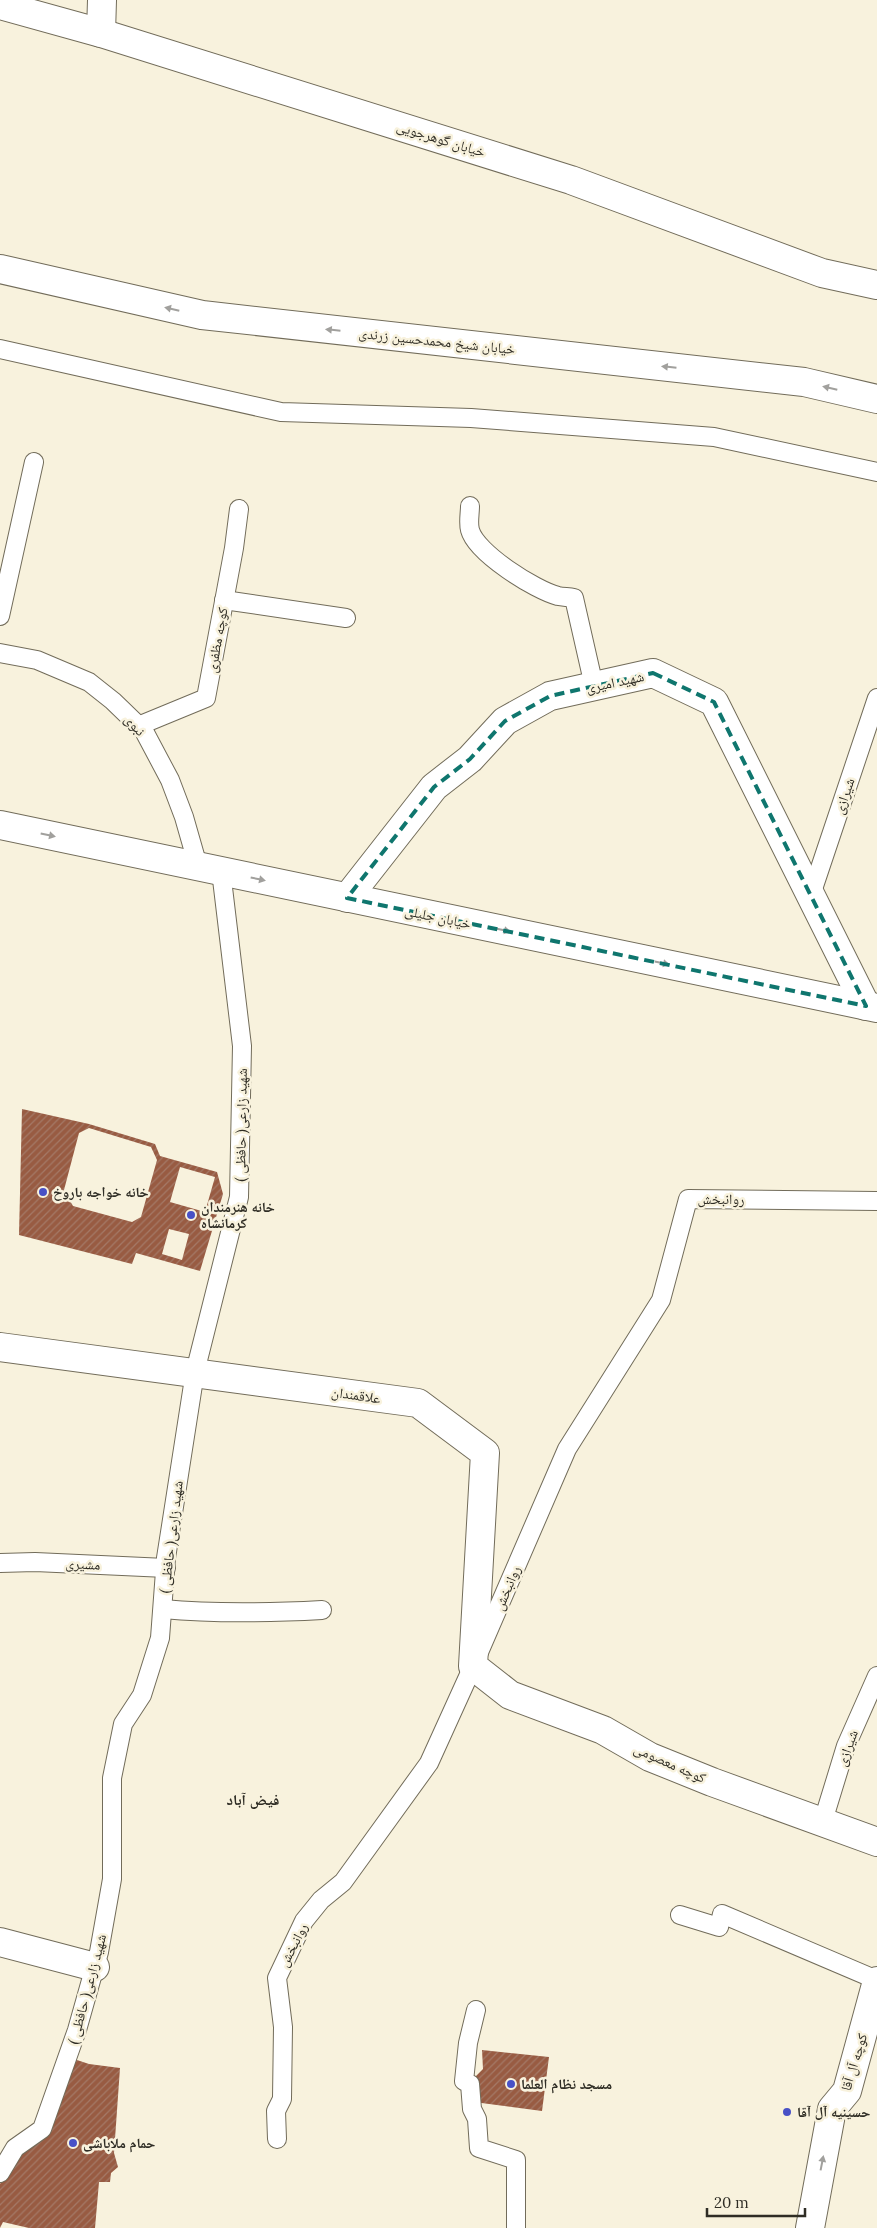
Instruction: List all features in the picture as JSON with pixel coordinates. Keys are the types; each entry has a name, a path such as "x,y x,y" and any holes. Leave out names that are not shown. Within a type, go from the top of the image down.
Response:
{"street":[{"path":"101,33 102,0"},
{"name":"خیابان گوهرجویی","path":"0,5 101,33 571,180 822,273 877,285"},
{"name":"خیابان شیخ محمدحسین زرندی","path":"0,269 202,316 804,382 877,399"},
{"name":"شهید امیری","path":"347,898 434,788 470,760 505,721 550,696 653,674 714,702 811,895 872,1007"},
{"name":"خیابان جلیلی","path":"0,825 872,1007"},
{"name":"علاقمندان","path":"0,1348 195,1372 418,1403 485,1453 473,1666"},
{"name":"کوچه معصومی","path":"473,1666 510,1695 603,1730 650,1757 712,1782 877,1842"},
{"path":"0,1942 96,1967"},
{"name":"کوچه آل آقا","path":"810,2228 832,2109 847,2092 877,1980"}],"lane":[{"path":"0,349 281,412 471,418 714,437 877,472"},
{"path":"0,616 34,462"},
{"path":"470,506 470,529 477,543 509,571 531,584 558,596 574,598 594,686"},
{"name":"کوچه مظفری","path":"138,726 206,698 234,548 239,509"},
{"path":"224,600 346,618"},
{"name":"نبوی","path":"0,653 37,660 89,682 144,731 170,780 184,817 209,869"},
{"name":"شیرازی","path":"811,895 877,698"},
{"name":"شهید زارعی( حافظی )","path":"0,2173 15,2148 42,2129 77,2030 96,1967 112,1879 112,1778 123,1724 142,1695 160,1638 166,1568 195,1372 239,1197 242,1046 209,869"},
{"name":"روانبخش","path":"277,2139 276,2111 282,2098 283,2027 277,1978 304,1921 321,1900 343,1882 429,1763 567,1448 661,1300 688,1199 877,1201"},
{"name":"مشیری","path":"0,1562 166,1568"},
{"path":"163,1609 215,1614 322,1610"},
{"name":"شیرازی","path":"823,1821 846,1746 877,1676"},
{"path":"680,1915 718,1927 722,1914 877,1980"},
{"path":"476,2010 468,2043 464,2081 470,2084 472,2109 477,2119 479,2148 516,2160 516,2228"}],"highlighted area":[{"path":"653,673 714,702 866,1006 347,898 434,787 470,759 505,721 550,696"}],"building":[{"name":"خانه خواجه باروخ","path":"22,1109 89,1124 155,1144 160,1156 217,1172 223,1194 200,1271 136,1253 132,1264 19,1235","holes":["89,1128 151,1147 157,1160 141,1217 132,1222 73,1206 64,1190 79,1133","180,1167 215,1177 205,1212 170,1202","169,1229 189,1234 182,1260 162,1254"]},
{"name":"مسجد نظام العلما","path":"482,2050 549,2057 542,2111 474,2102 473,2079 483,2069"},
{"name":"حمام ملاباشی","path":"74,2059 89,2064 120,2068 114,2153 118,2167 111,2173 110,2182 99,2182 95,2228 29,2228 3,2222 0,2228 0,2184"}],"place":[{"name":"خانه خواجه باروخ","path":"43,1192"},
{"name":"خانه هنرمندان کرمانشاه","path":"191,1215"},
{"name":"مسجد نظام العلما","path":"511,2084"},
{"name":"حسینیه آل آقا","path":"787,2112"},
{"name":"حمام ملاباشی","path":"73,2143"}],"district":[{"name":"فیض آباد","path":"253,1799"}]}
